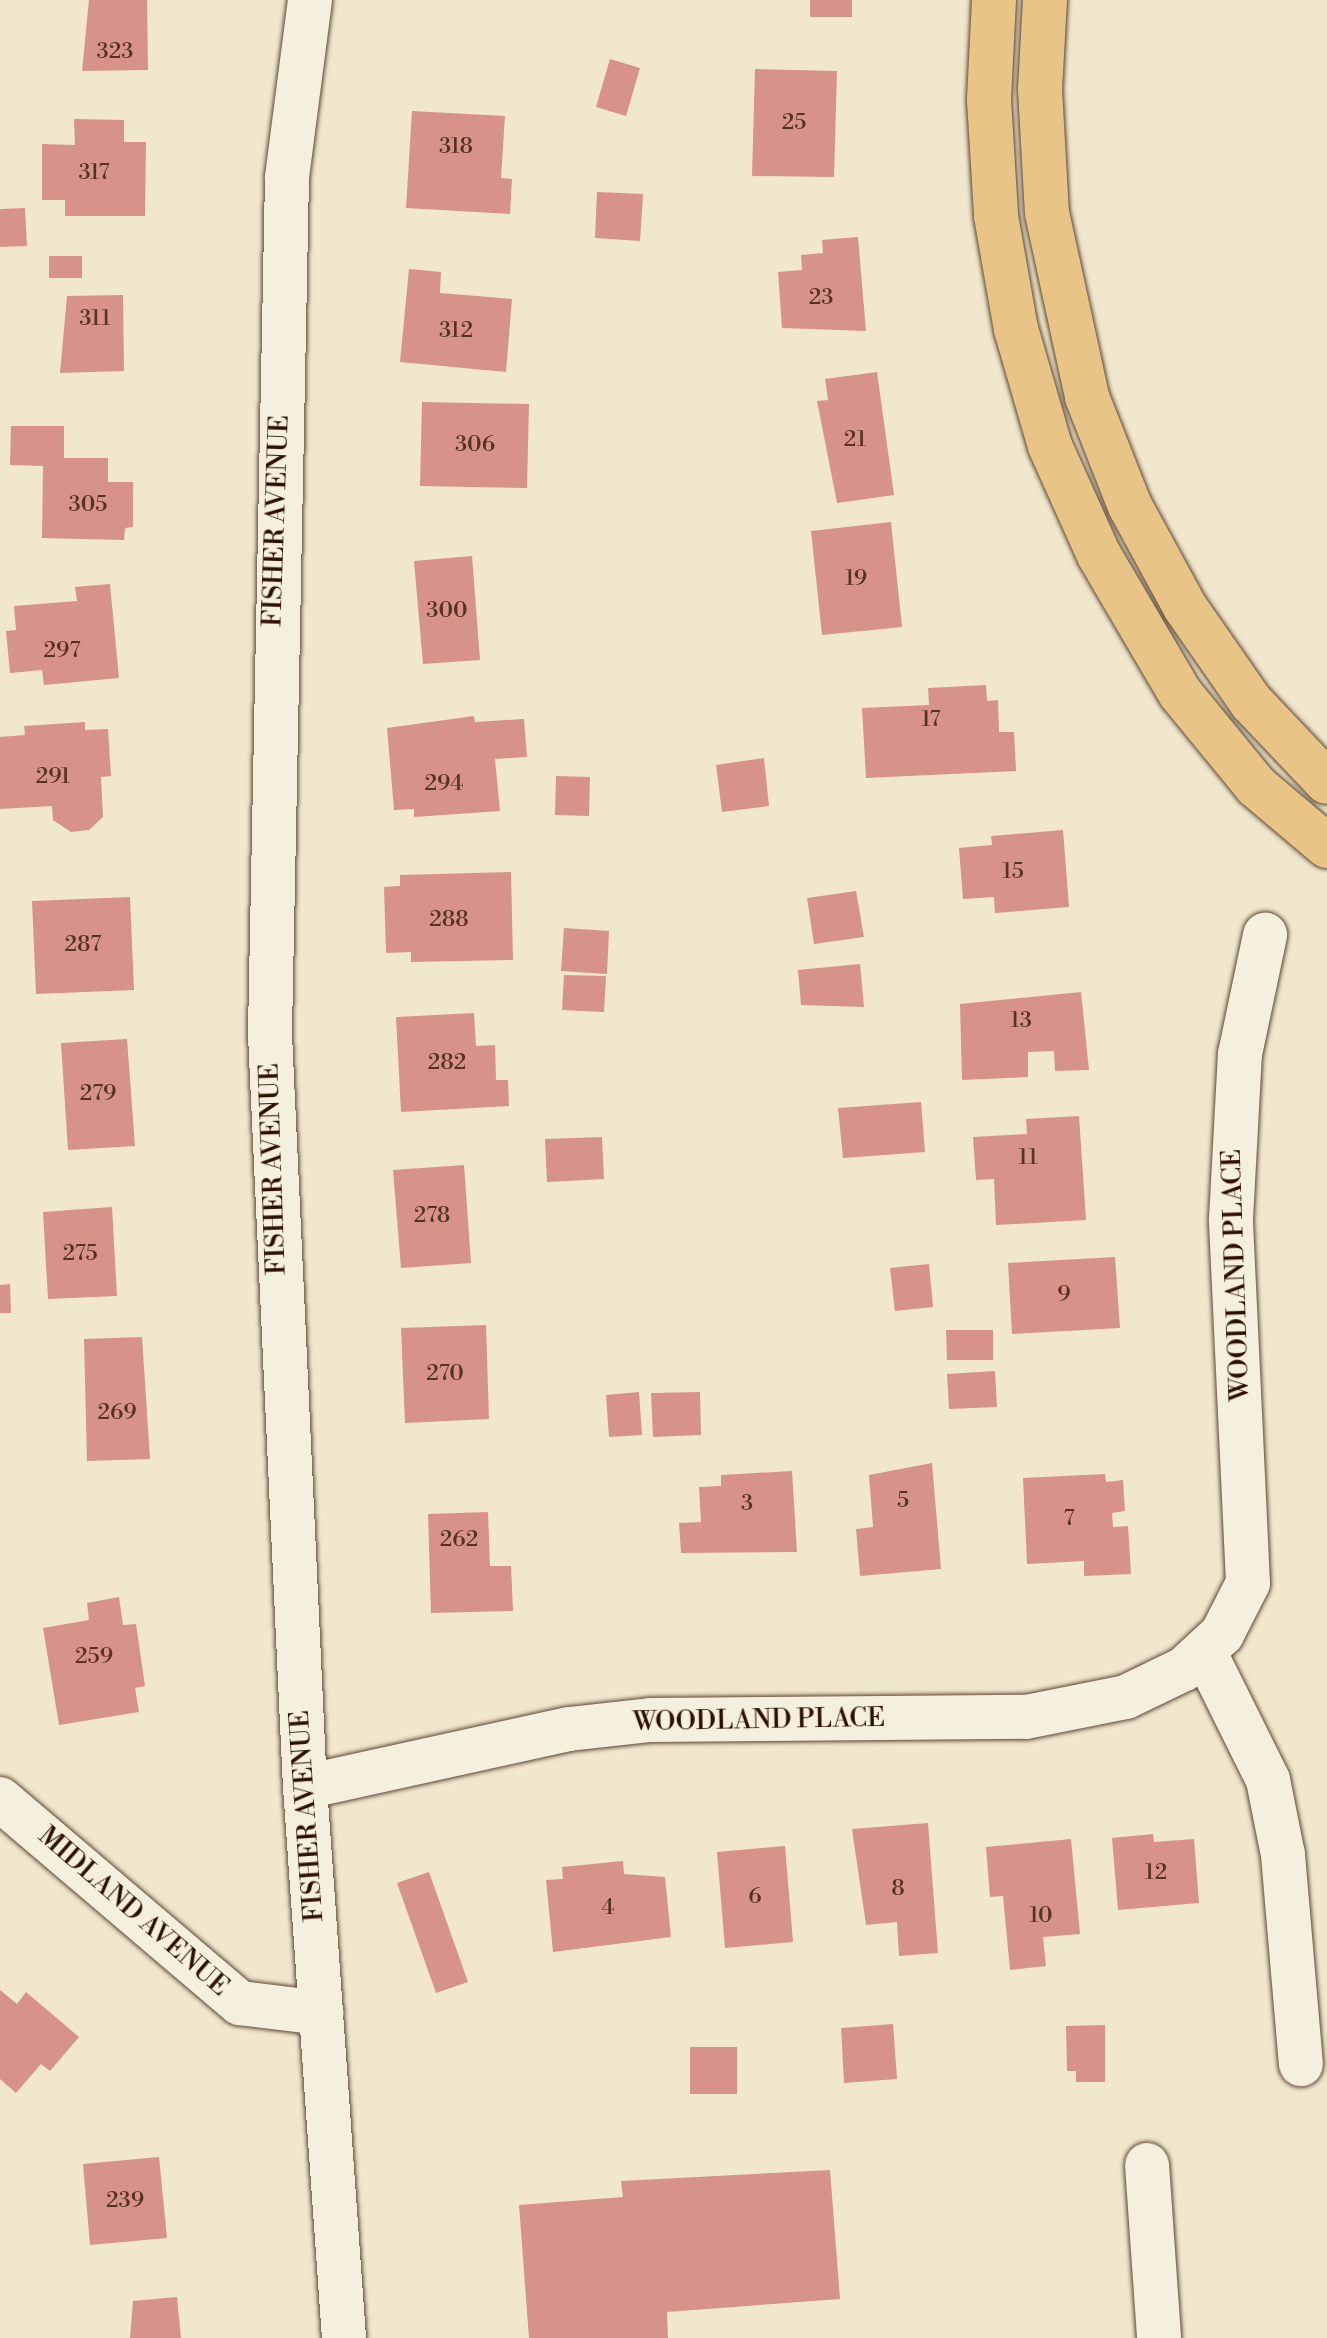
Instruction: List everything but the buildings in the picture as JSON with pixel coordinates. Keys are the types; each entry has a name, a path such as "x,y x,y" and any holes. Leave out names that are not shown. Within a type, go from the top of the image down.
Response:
{"highway":[{"path":"994,0 989,100 996,216 1016,329 1050,446 1105,568 1180,693 1256,786 1327,846"},
{"path":"1045,0 1040,89 1047,213 1087,397 1130,506 1185,607 1251,702 1327,782"}],"street":[{"name":"FISHER AVENUE","path":"310,0 287,178 270,755 274,1237 305,1787 344,2338"},
{"name":"WOODLAND PLACE","path":"305,1787 569,1729 651,1720 1026,1717 1126,1697 1204,1651 1238,1610 1248,1583 1231,1219 1240,1054 1265,935"},
{"path":"1204,1651 1268,1780 1283,1855 1301,2064"},
{"name":"MIDLAND AVENUE","path":"0,1799 240,2003 321,2013"},
{"path":"1147,2165 1159,2338"}]}
